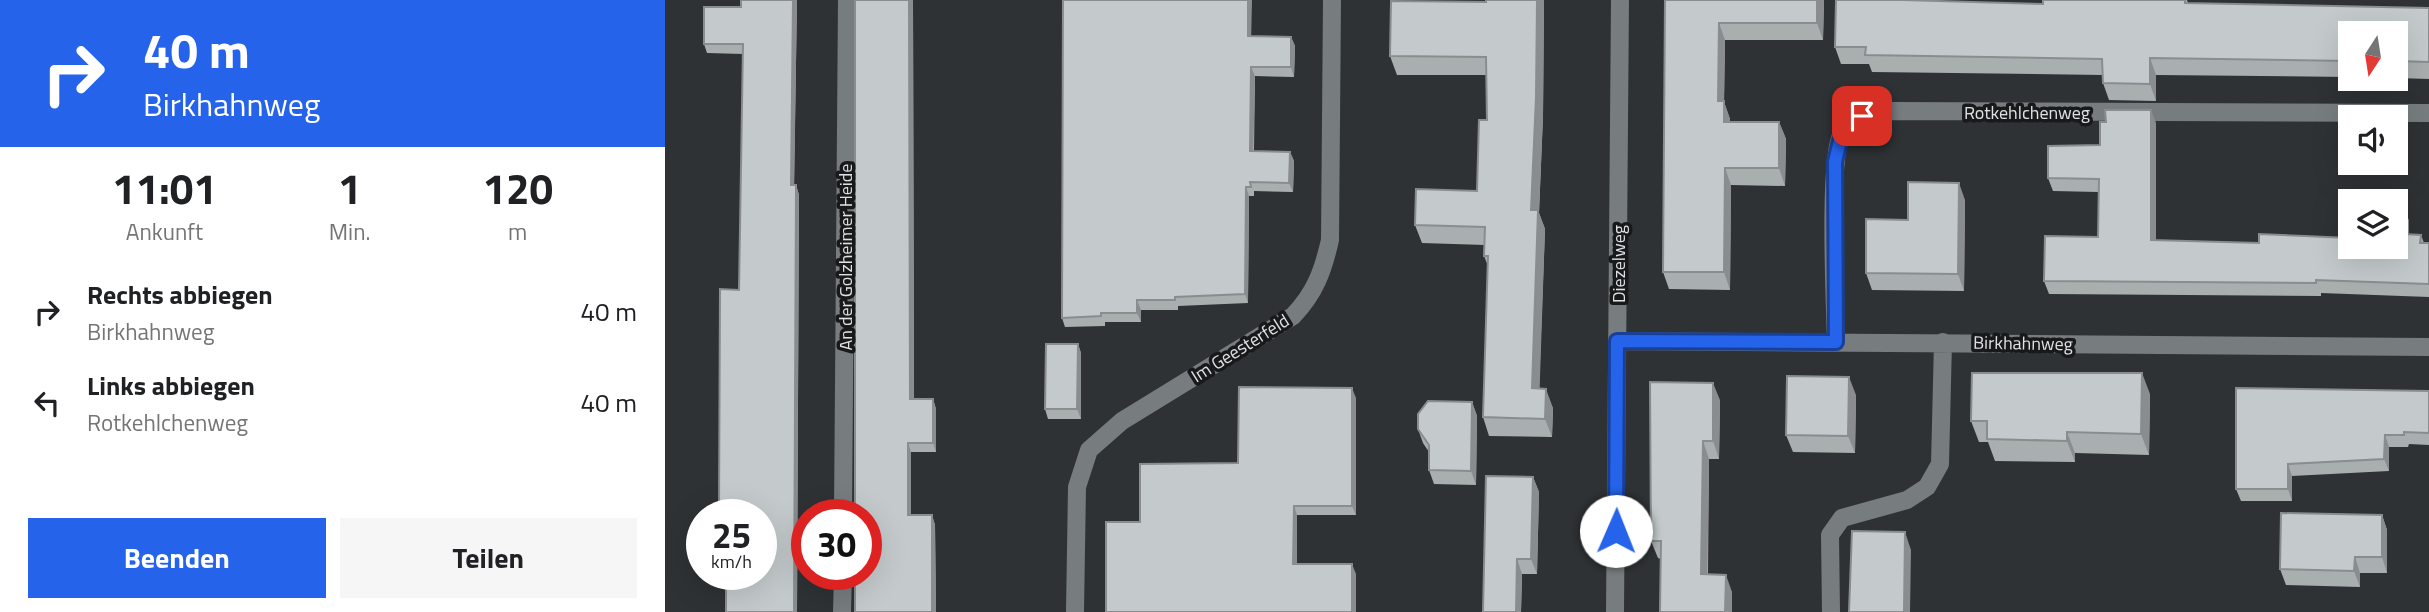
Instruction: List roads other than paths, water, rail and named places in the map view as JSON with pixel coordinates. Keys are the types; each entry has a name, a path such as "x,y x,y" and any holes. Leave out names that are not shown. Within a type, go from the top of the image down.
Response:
{"street":[{"name":"An der Golzheimer Heide","path":"843,499 847,0"},
{"name":"Im Geesterfeld","path":"1075,612 1077,487 1089,450 1122,421 1293,316 1310,299 1322,274 1330,240 1332,0"},
{"name":"Diezelweg","path":"1615,612 1620,0"},
{"name":"Rotkehlchenweg","path":"1836,342 1835,162 1842,132 1862,116 1889,111 2429,113"},
{"name":"Birkhahnweg","path":"1617,341 2429,347"},
{"path":"1831,612 1831,535 1842,517 1907,500 1927,487 1940,464 1943,342"},
{"path":"842,612 843,590"}]}
